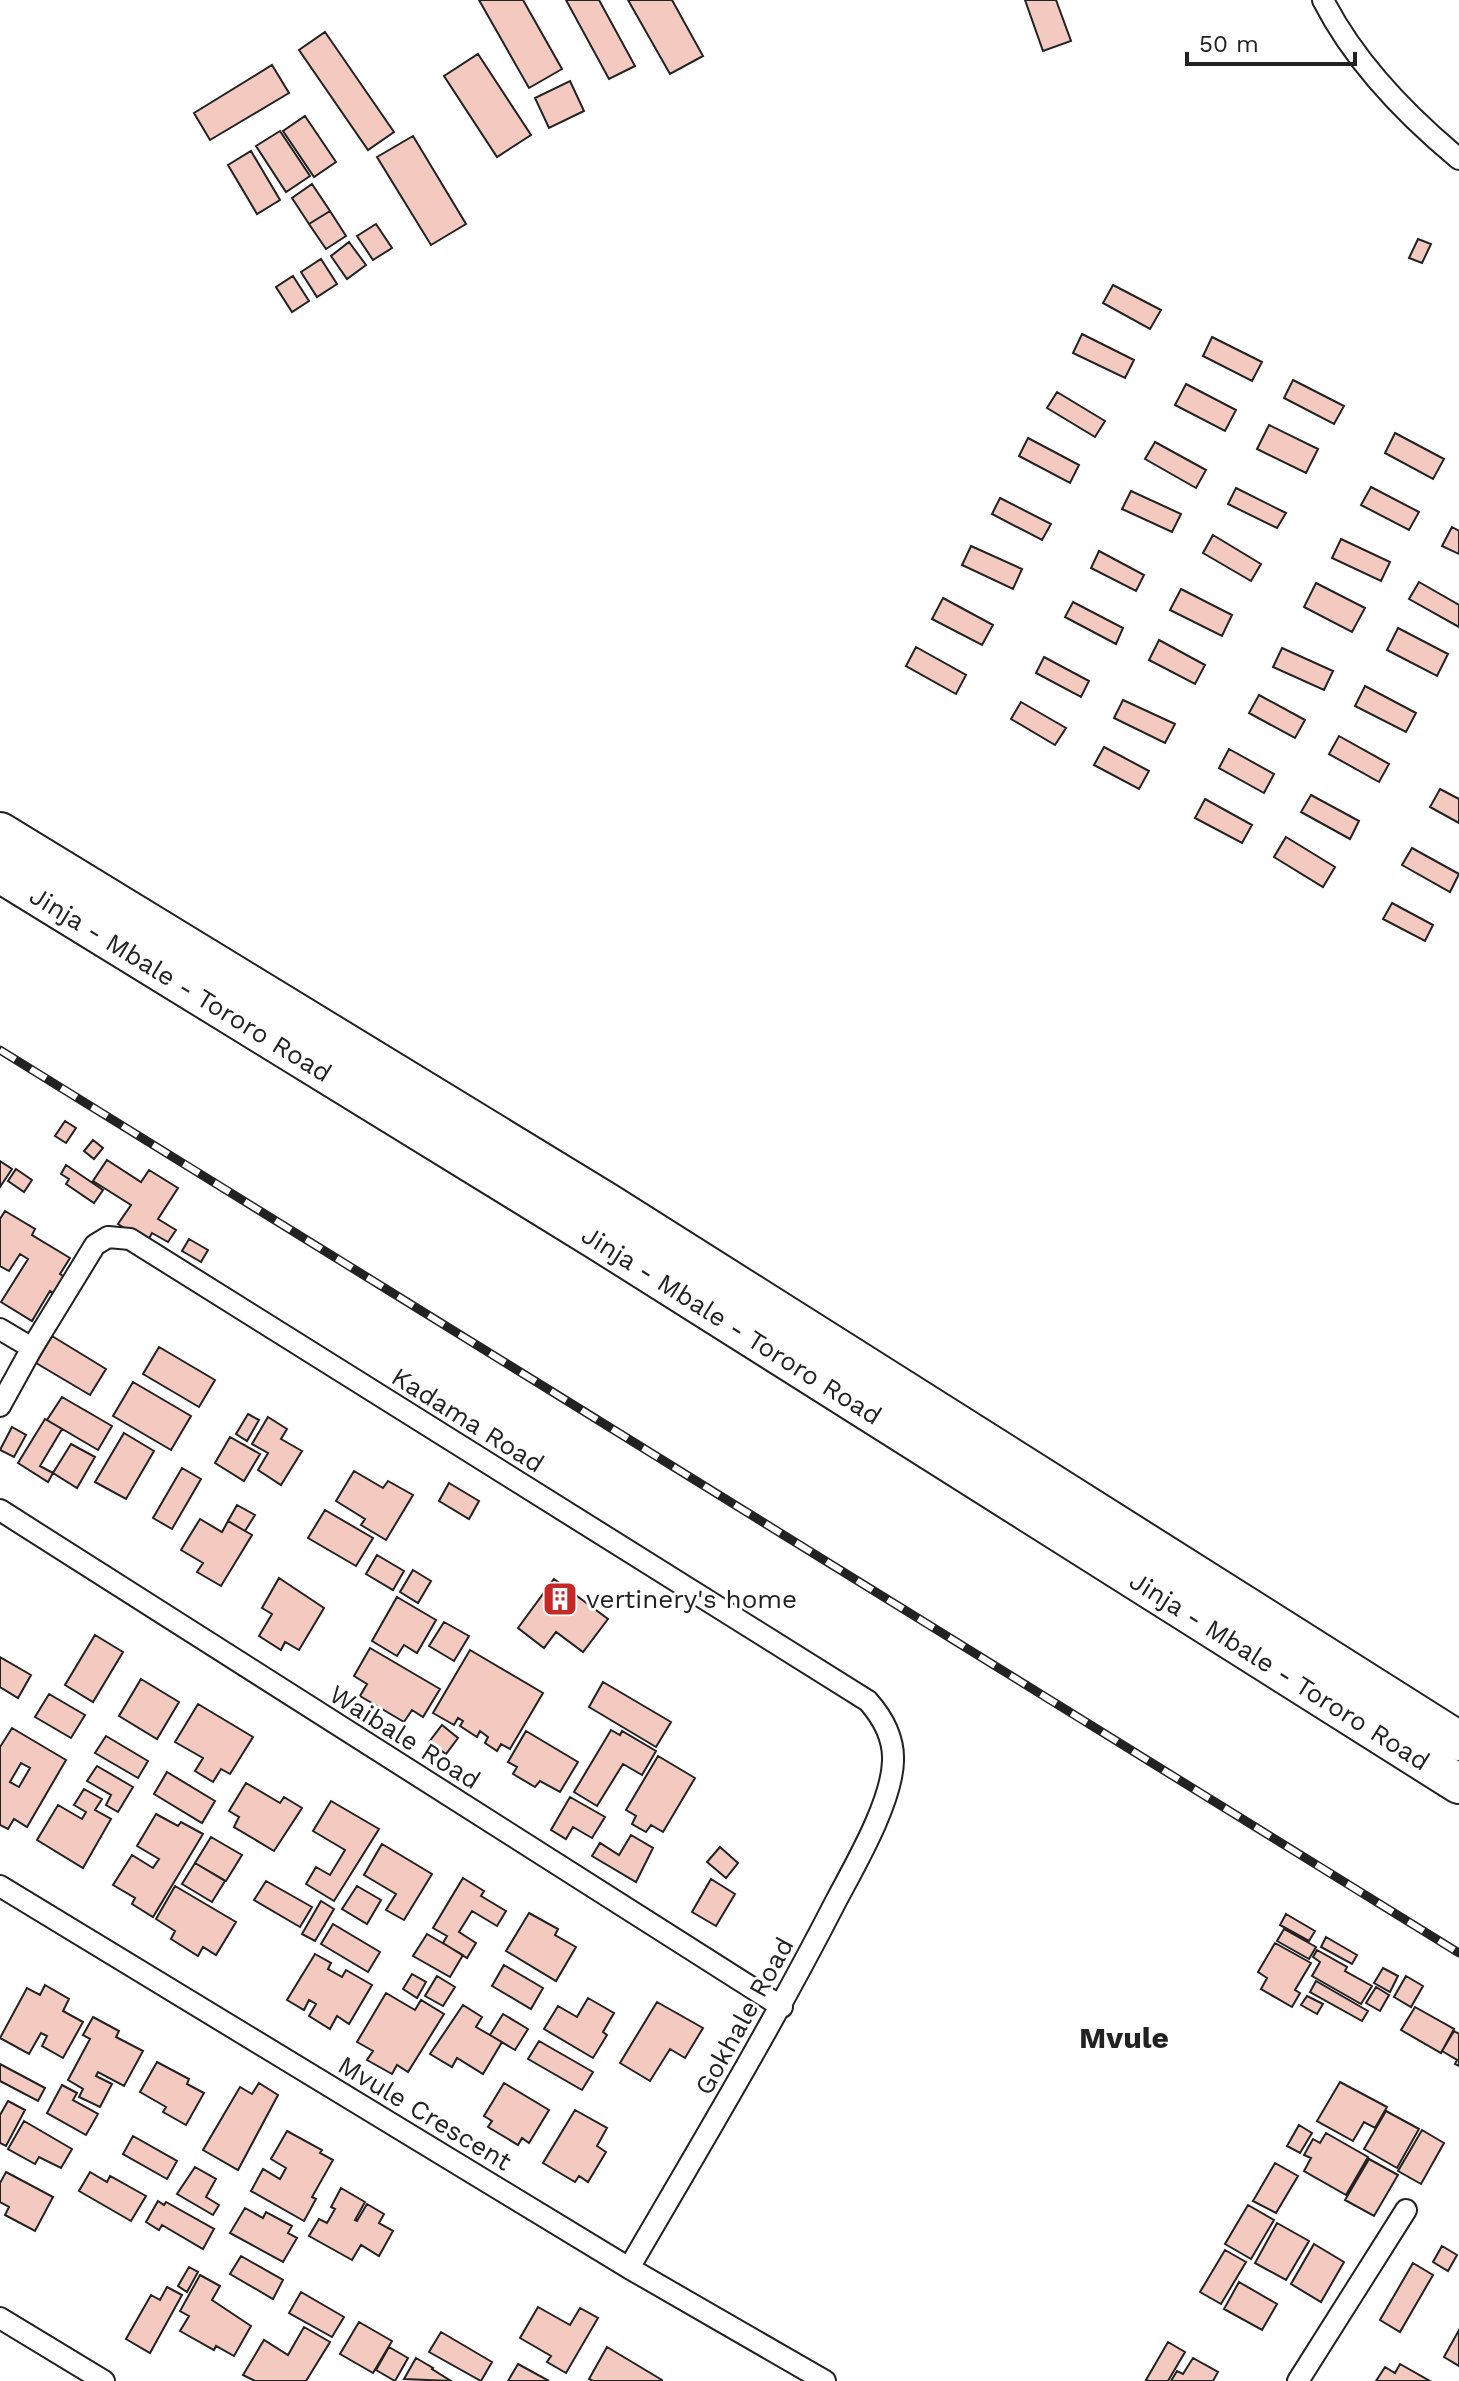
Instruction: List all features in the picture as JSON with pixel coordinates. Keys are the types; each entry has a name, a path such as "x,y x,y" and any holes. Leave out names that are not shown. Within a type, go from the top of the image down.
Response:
{"highway":[{"name":"Jinja - Mbale - Tororo Road","path":"0,832 606,1202 1459,1741"},
{"name":"Jinja - Mbale - Tororo Road","path":"0,873 610,1248 1459,1784"}],"street":[{"path":"1323,0 1336,26 1372,73 1459,159"},
{"name":"Kadama Road","path":"32,1348 95,1245 108,1237 130,1239 868,1701 881,1715 890,1736 893,1761 889,1782"},
{"path":"0,1329 32,1348 0,1406"},
{"name":"Waibale Road","path":"0,1510 782,2007"},
{"name":"Gokhale Road","path":"629,2268 782,2007 871,1834 889,1782"},
{"name":"Mvule Crescent","path":"0,1886 629,2268 825,2381"},
{"path":"1298,2381 1406,2210"},
{"path":"0,2318 104,2381"}],"building":[{"path":"479,0 523,0 562,69 529,88"},
{"path":"566,0 599,0 635,66 609,79"},
{"path":"628,0 672,0 703,56 670,74"},
{"path":"1025,0 1056,0 1071,41 1043,51"},
{"path":"325,32 394,132 368,150 299,50"},
{"path":"478,54 531,135 497,157 444,76"},
{"path":"272,65 289,93 210,140 194,113"},
{"path":"570,81 584,111 549,128 535,98"},
{"path":"305,116 336,162 314,177 283,131"},
{"path":"280,131 310,176 286,192 256,146"},
{"path":"413,136 466,224 431,245 377,157"},
{"path":"251,151 280,200 257,214 228,165"},
{"path":"312,184 330,211 309,224 292,198"},
{"path":"330,211 346,236 326,249 309,224"},
{"path":"376,224 392,248 373,260 357,236"},
{"path":"1418,239 1431,244 1422,263 1409,258"},
{"path":"349,242 366,265 347,279 331,256"},
{"path":"321,259 337,284 317,297 301,272"},
{"path":"293,276 309,301 292,312 276,287"},
{"path":"1113,285 1161,310 1150,329 1103,303"},
{"path":"1082,334 1134,360 1125,378 1073,353"},
{"path":"1212,337 1262,362 1252,381 1203,356"},
{"path":"1293,380 1344,406 1334,424 1284,398"},
{"path":"1186,384 1236,410 1225,431 1175,405"},
{"path":"1057,392 1105,421 1095,437 1047,408"},
{"path":"1269,425 1318,449 1306,473 1257,449"},
{"path":"1395,433 1444,459 1433,479 1385,453"},
{"path":"1028,438 1079,465 1070,483 1019,456"},
{"path":"1155,442 1206,470 1196,488 1145,459"},
{"path":"1371,487 1419,512 1409,530 1361,505"},
{"path":"1236,488 1286,513 1277,528 1228,504"},
{"path":"1131,491 1181,514 1172,532 1122,509"},
{"path":"1000,498 1051,524 1042,540 992,514"},
{"path":"1452,527 1459,531 1459,554 1442,546"},
{"path":"1213,535 1261,564 1251,581 1203,553"},
{"path":"1341,539 1390,562 1381,581 1332,558"},
{"path":"971,546 1022,569 1013,589 962,565"},
{"path":"1099,551 1144,575 1136,591 1091,568"},
{"path":"1419,582 1459,605 1459,627 1409,599"},
{"path":"1316,583 1365,608 1352,632 1304,607"},
{"path":"1181,589 1232,615 1222,636 1170,610"},
{"path":"943,598 993,625 982,645 932,619"},
{"path":"1073,602 1123,628 1116,644 1065,617"},
{"path":"1398,628 1448,654 1437,676 1387,650"},
{"path":"1159,640 1205,665 1195,684 1149,660"},
{"path":"916,647 966,675 956,694 906,666"},
{"path":"1282,648 1333,671 1324,690 1273,667"},
{"path":"1044,657 1089,681 1081,697 1036,673"},
{"path":"1365,686 1416,713 1406,732 1355,706"},
{"path":"1259,695 1305,720 1295,738 1249,713"},
{"path":"1123,700 1175,724 1165,743 1114,718"},
{"path":"1021,702 1066,728 1055,745 1011,719"},
{"path":"1339,736 1389,764 1379,782 1329,754"},
{"path":"1104,747 1149,771 1139,789 1094,765"},
{"path":"1229,749 1274,774 1264,793 1219,768"},
{"path":"1440,789 1459,799 1459,823 1430,807"},
{"path":"1311,795 1359,821 1350,839 1301,812"},
{"path":"1205,799 1252,825 1242,843 1195,818"},
{"path":"1286,837 1335,867 1323,887 1274,857"},
{"path":"1412,848 1459,874 1450,892 1402,865"},
{"path":"1392,903 1433,925 1425,941 1383,919"},
{"path":"65,1121 76,1128 66,1143 55,1136"},
{"path":"93,1140 103,1148 94,1159 84,1151"},
{"path":"107,1160 141,1182 149,1170 178,1188 158,1219 176,1230 168,1242 152,1233 147,1242 118,1224 131,1205 93,1181"},
{"path":"0,1161 12,1169 0,1187"},
{"path":"66,1165 103,1190 94,1203 66,1184 69,1179 61,1174"},
{"path":"16,1169 32,1180 24,1192 8,1181"},
{"path":"5,1211 35,1229 32,1235 70,1258 60,1274 66,1278 56,1295 50,1291 32,1321 1,1302 28,1259 20,1254 9,1271 0,1266 0,1219"},
{"path":"189,1239 208,1250 201,1262 182,1251"},
{"path":"52,1336 106,1369 90,1395 36,1363"},
{"path":"159,1347 215,1380 199,1407 143,1374"},
{"path":"133,1382 191,1416 171,1450 113,1416"},
{"path":"62,1397 112,1426 98,1450 47,1420"},
{"path":"248,1414 259,1420 247,1441 236,1434"},
{"path":"268,1417 287,1429 281,1439 302,1451 281,1485 258,1470 268,1453 252,1444"},
{"path":"45,1419 62,1429 40,1466 53,1473 48,1482 18,1463"},
{"path":"12,1427 26,1435 14,1457 0,1450"},
{"path":"124,1433 154,1451 126,1499 95,1482"},
{"path":"230,1437 260,1454 244,1481 215,1463"},
{"path":"71,1444 95,1457 77,1488 53,1473"},
{"path":"182,1468 201,1479 172,1529 153,1518"},
{"path":"354,1471 383,1488 388,1481 413,1495 386,1540 361,1525 365,1519 336,1501"},
{"path":"449,1483 479,1501 469,1519 439,1501"},
{"path":"237,1505 255,1515 245,1531 228,1521"},
{"path":"325,1510 373,1538 356,1566 308,1538"},
{"path":"200,1519 222,1532 228,1521 252,1535 221,1586 197,1572 203,1563 181,1550"},
{"path":"377,1555 404,1571 393,1590 366,1574"},
{"path":"413,1570 431,1581 418,1603 400,1592"},
{"path":"279,1578 324,1608 299,1650 285,1642 281,1650 259,1636 272,1614 262,1608"},
{"name":"vertinery's home","path":"554,1579 608,1619 583,1652 556,1632 544,1648 518,1628"},
{"path":"397,1597 436,1620 417,1653 404,1645 397,1656 372,1641"},
{"path":"444,1622 469,1636 454,1661 429,1646"},
{"path":"95,1635 123,1652 93,1702 65,1685"},
{"path":"370,1648 440,1689 423,1717 412,1710 404,1722 360,1696 367,1684 354,1676"},
{"path":"470,1650 543,1693 510,1749 501,1744 497,1751 485,1743 488,1737 480,1731 477,1737 460,1726 463,1721 458,1718 454,1725 433,1713"},
{"path":"0,1657 31,1675 18,1698 0,1687"},
{"path":"141,1679 179,1702 157,1739 119,1716"},
{"path":"603,1682 671,1722 656,1747 589,1707"},
{"path":"49,1694 85,1715 71,1738 35,1717"},
{"path":"198,1704 253,1737 230,1774 221,1769 213,1782 195,1771 203,1758 175,1742"},
{"path":"442,1725 458,1738 446,1754 429,1742"},
{"path":"12,1728 66,1760 27,1827 14,1819 8,1829 0,1825 0,1747","holes":["21,1763 30,1768 19,1787 10,1782"]},
{"path":"611,1730 620,1735 622,1731 656,1751 642,1775 623,1764 597,1806 574,1792"},
{"path":"526,1731 578,1762 560,1792 540,1781 535,1787 513,1774 517,1767 508,1762"},
{"path":"106,1736 148,1761 138,1778 95,1753"},
{"path":"658,1756 695,1778 663,1832 651,1825 646,1832 632,1824 636,1816 626,1810"},
{"path":"97,1766 133,1787 118,1812 106,1805 111,1795 87,1781"},
{"path":"167,1772 215,1801 202,1823 154,1794"},
{"path":"246,1783 280,1803 284,1797 302,1808 274,1851 234,1827 239,1817 229,1811"},
{"path":"84,1789 102,1799 95,1810 111,1819 83,1868 37,1840 58,1805 82,1819 86,1812 74,1805"},
{"path":"570,1797 605,1817 592,1838 573,1827 566,1839 551,1830"},
{"path":"331,1801 379,1829 334,1901 306,1884 316,1867 330,1875 345,1850 313,1831"},
{"path":"156,1814 178,1826 181,1822 203,1834 153,1917 132,1904 135,1898 113,1885 132,1855 153,1868 159,1859 137,1846"},
{"path":"631,1835 653,1848 636,1882 592,1856 600,1843 619,1855"},
{"path":"211,1837 242,1855 226,1881 195,1863"},
{"path":"382,1844 432,1874 404,1920 386,1910 396,1894 364,1875"},
{"path":"720,1847 738,1863 726,1878 707,1862"},
{"path":"195,1863 225,1881 212,1902 182,1884"},
{"path":"463,1878 484,1891 481,1896 506,1911 497,1926 472,1911 459,1932 476,1943 467,1958 443,1943 447,1936 433,1928"},
{"path":"711,1879 735,1894 716,1926 692,1912"},
{"path":"266,1881 312,1907 300,1927 254,1900"},
{"path":"175,1886 236,1922 216,1955 203,1947 198,1956 171,1939 175,1931 156,1919"},
{"path":"357,1886 381,1900 367,1924 342,1909"},
{"path":"321,1901 334,1909 315,1941 302,1934"},
{"path":"529,1913 558,1929 555,1935 576,1947 556,1981 506,1951"},
{"path":"1286,1914 1315,1931 1309,1941 1280,1925"},
{"path":"333,1924 380,1952 368,1972 321,1944"},
{"path":"1284,1929 1316,1947 1309,1959 1277,1941"},
{"path":"427,1934 463,1955 450,1977 413,1956"},
{"path":"1326,1937 1357,1955 1352,1964 1321,1947"},
{"path":"1275,1943 1311,1963 1295,1990 1300,1993 1292,2007 1261,1989 1267,1978 1258,1972"},
{"path":"1317,1950 1372,1986 1361,2004 1312,1976 1320,1962 1313,1957"},
{"path":"315,1954 331,1963 328,1969 342,1977 346,1970 372,1985 349,2024 337,2016 330,2029 309,2016 316,2004 309,2000 304,2010 287,2000"},
{"path":"504,1965 543,1988 531,2009 492,1986"},
{"path":"1383,1968 1398,1976 1390,1992 1374,1983"},
{"path":"412,1974 426,1982 417,1998 403,1989"},
{"path":"437,1976 455,1987 443,2006 425,1996"},
{"path":"1406,1976 1423,1986 1411,2007 1394,1997"},
{"path":"1316,1981 1368,2011 1362,2021 1310,1992"},
{"path":"45,1985 69,1999 63,2011 83,2022 63,2058 42,2046 47,2036 41,2033 29,2054 0,2038 27,1988 40,1995"},
{"path":"1376,1987 1389,1995 1380,2011 1366,2003"},
{"path":"386,1993 415,2010 421,2000 444,2014 408,2072 397,2065 392,2074 367,2060 373,2051 357,2042"},
{"path":"1307,1996 1323,2004 1317,2014 1301,2005"},
{"path":"588,1998 614,2013 603,2032 607,2035 593,2058 544,2029 558,2006 577,2017"},
{"path":"657,2002 703,2028 685,2058 670,2049 650,2081 620,2063"},
{"path":"463,2005 482,2017 476,2027 502,2042 483,2074 457,2058 452,2067 430,2054"},
{"path":"1415,2007 1454,2029 1441,2053 1401,2030"},
{"path":"503,2014 528,2029 515,2050 490,2035"},
{"path":"93,2017 119,2031 116,2037 143,2051 124,2086 98,2072 96,2076 112,2084 100,2107 79,2097 83,2089 68,2080 90,2039 83,2035"},
{"path":"1454,2031 1459,2034 1459,2066 1455,2064 1457,2060 1442,2051"},
{"path":"539,2041 593,2072 582,2090 528,2059"},
{"path":"157,2062 189,2079 187,2084 204,2093 186,2125 163,2112 166,2107 140,2092"},
{"path":"0,2064 45,2088 38,2101 0,2081"},
{"path":"1340,2082 1387,2107 1375,2128 1364,2122 1353,2141 1317,2121"},
{"path":"259,2083 278,2095 238,2170 203,2150 240,2087 252,2094"},
{"path":"504,2083 549,2110 529,2143 522,2138 518,2145 488,2127 492,2121 484,2116"},
{"path":"62,2085 77,2093 73,2100 98,2114 86,2135 47,2113"},
{"path":"8,2101 25,2110 6,2146 0,2143 0,2115"},
{"path":"575,2110 607,2128 597,2146 606,2152 588,2182 579,2176 575,2182 543,2163"},
{"path":"1386,2111 1419,2129 1397,2168 1364,2149"},
{"path":"24,2121 72,2149 61,2168 39,2157 35,2164 8,2149"},
{"path":"1299,2125 1312,2133 1300,2153 1287,2146"},
{"path":"1422,2130 1444,2143 1421,2184 1398,2171"},
{"path":"287,2131 322,2150 320,2153 333,2160 312,2197 316,2199 304,2221 251,2191 263,2169 280,2179 286,2168 271,2159"},
{"path":"1326,2133 1368,2157 1346,2195 1304,2171 1311,2158 1304,2155 1313,2139 1320,2143"},
{"path":"133,2136 177,2161 167,2179 123,2154"},
{"path":"1369,2159 1398,2175 1374,2216 1345,2200"},
{"path":"1275,2163 1298,2176 1276,2213 1253,2201"},
{"path":"195,2167 216,2179 206,2197 219,2205 213,2215 177,2194"},
{"path":"6,2172 53,2197 35,2231 5,2215 9,2207 0,2202 0,2183"},
{"path":"90,2172 107,2182 110,2176 146,2196 131,2221 79,2191"},
{"path":"341,2188 365,2202 355,2220 367,2204 384,2214 379,2223 393,2231 379,2256 361,2245 352,2260 309,2236 319,2219 327,2223"},
{"path":"158,2201 164,2205 166,2202 214,2229 203,2249 162,2225 159,2230 146,2222"},
{"path":"1248,2205 1274,2220 1251,2259 1225,2244"},
{"path":"245,2208 263,2218 266,2212 292,2226 288,2233 297,2238 283,2262 230,2233"},
{"path":"1277,2223 1309,2241 1286,2280 1255,2263"},
{"path":"1314,2244 1344,2262 1321,2302 1291,2284"},
{"path":"1442,2246 1457,2255 1448,2271 1433,2262"},
{"path":"1225,2250 1246,2262 1221,2304 1200,2292"},
{"path":"241,2256 283,2280 273,2299 230,2274"},
{"path":"1413,2263 1433,2275 1400,2332 1380,2320"},
{"path":"189,2267 198,2272 187,2292 178,2286"},
{"path":"200,2275 220,2286 212,2300 251,2326 234,2356 216,2346 214,2350 180,2331 189,2316 180,2311"},
{"path":"1239,2282 1277,2304 1262,2330 1224,2309"},
{"path":"167,2287 182,2295 150,2353 126,2339 151,2295 160,2300"},
{"path":"301,2292 344,2317 332,2337 289,2313"},
{"path":"538,2307 570,2325 580,2308 598,2318 566,2373 547,2362 551,2356 520,2338"},
{"path":"359,2322 392,2341 373,2373 340,2354"},
{"path":"304,2327 330,2342 306,2381 255,2381 243,2375 264,2340 288,2355"},
{"path":"1459,2330 1459,2366 1444,2357"},
{"path":"441,2332 492,2362 481,2381 429,2352"},
{"path":"1168,2342 1185,2352 1168,2381 1146,2380"},
{"path":"389,2347 408,2358 395,2381 376,2370"},
{"path":"607,2347 662,2380 662,2381 589,2379"},
{"path":"416,2358 433,2368 451,2381 404,2379"},
{"path":"1193,2358 1218,2372 1213,2381 1171,2381 1177,2371 1183,2374"},
{"path":"518,2364 549,2381 508,2381"},
{"path":"1400,2364 1430,2381 1376,2381 1385,2367 1395,2373"}],"railway":[{"path":"0,1050 1459,1953"}],"place":[{"name":"vertinery's home","path":"560,1599"}],"district":[{"name":"Mvule","path":"1124,2037"}]}
